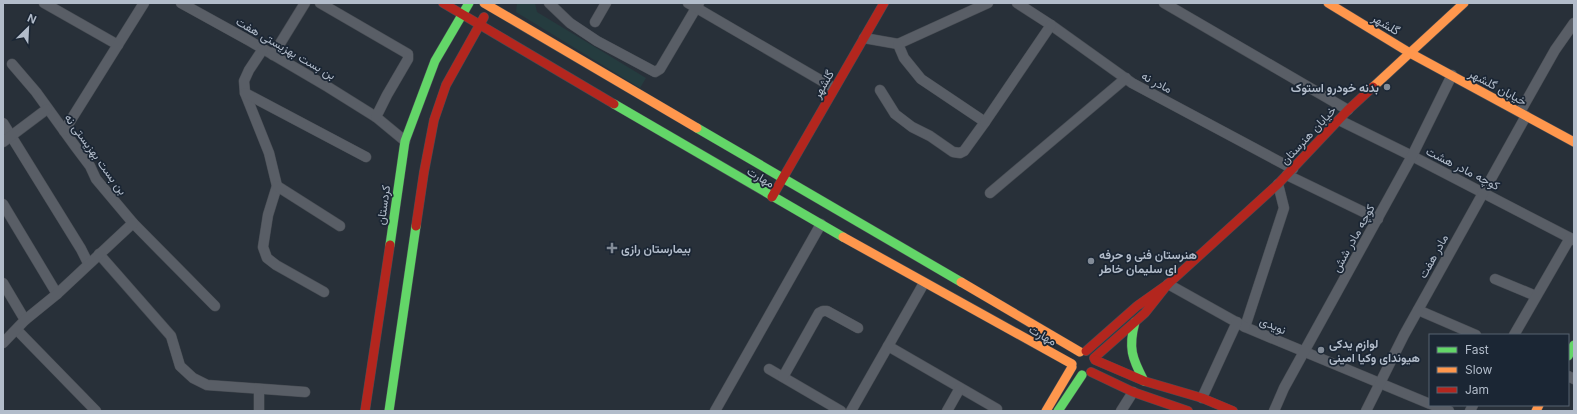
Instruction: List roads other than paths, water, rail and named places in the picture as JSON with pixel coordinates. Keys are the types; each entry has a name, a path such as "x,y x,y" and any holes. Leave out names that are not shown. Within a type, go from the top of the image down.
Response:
{"main road":[{"name":"مهارت","path":"443,3 772,197 1072,366"},
{"name":"کردستان","path":"365,411 404,141 436,61 469,3"},
{"name":"گلشهر","path":"782,178 884,3"},
{"name":"گلشهر","path":"1328,3 1410,53"},
{"name":"خیابان هنرستان","path":"1083,351 1137,306 1168,284 1278,184 1348,110 1464,3"},
{"name":"مهارت","path":"489,4 782,178 1083,351"},
{"path":"389,411 423,180 434,120 446,85 489,4"},
{"name":"خیابان گلشهر","path":"1410,53 1574,142"},
{"path":"772,197 782,178"},
{"name":"خیابان هنرستان","path":"1095,359 1145,313 1168,284"},
{"path":"1135,322 1131,336 1133,360 1144,381"},
{"path":"1569,354 1574,345"},
{"path":"1046,411 1072,366 1072,359 1075,354 1083,351 1092,355 1095,359 1144,381 1202,398 1233,411"},
{"path":"1058,411 1087,374 1095,367 1095,359"},
{"path":"1072,366 1078,374 1087,374 1188,411"}],"street":[{"path":"44,3 118,45"},
{"path":"64,130 144,3"},
{"name":"بن بست بهزیستی هفت","path":"181,3 263,49 376,117 404,141"},
{"path":"273,55 304,3"},
{"path":"320,3 408,54 408,59 376,117"},
{"path":"549,3 570,23 597,41 655,72 660,69 694,5 834,88"},
{"path":"595,22 606,3"},
{"path":"864,38 898,44 988,3"},
{"name":"مادر نه","path":"1017,3 1051,25 1132,83 1290,172 1378,219"},
{"path":"1164,3 1348,110"},
{"path":"1449,3 1455,11"},
{"name":"مادر هفت","path":"1366,411 1418,310 1483,193 1556,50 1574,23"},
{"path":"880,90 895,114 912,127 930,136 953,152 960,153 964,151 985,122 1051,25"},
{"path":"898,44 904,58 921,79 985,122"},
{"path":"263,49 248,70 244,81 245,93 269,153 277,186 268,215 263,247 267,258 276,266 324,292"},
{"name":"بن بست بهزیستی نه","path":"12,64 36,92 47,109 64,130 90,166 96,179 133,223 215,306"},
{"name":"کوچه مادر شش","path":"1274,411 1284,388 1412,156 1452,76"},
{"path":"990,193 1126,78"},
{"path":"245,93 366,157"},
{"path":"7,139 47,109"},
{"name":"کوچه مادر هشت","path":"1339,120 1572,239"},
{"path":"3,123 7,139 81,249 88,263"},
{"name":"نویدی","path":"1278,184 1284,208 1241,325 1429,404"},
{"path":"277,186 340,226"},
{"path":"3,204 57,294"},
{"path":"3,343 25,320 57,294 88,263 133,223"},
{"path":"716,411 821,224"},
{"path":"1515,334 1536,296 1572,239"},
{"path":"99,254 167,330 171,336 180,366 193,378 207,385 305,392"},
{"path":"1495,279 1536,296"},
{"path":"3,283 25,320"},
{"path":"851,411 924,283"},
{"path":"1168,284 1241,325 1202,398"},
{"path":"1418,310 1474,334"},
{"path":"783,378 820,313 823,311 827,311 858,328"},
{"path":"17,330 96,411"},
{"path":"888,346 997,409"},
{"path":"768,369 841,411"},
{"path":"947,411 960,388"},
{"path":"259,389 259,411"},
{"path":"1121,411 1133,392"},
{"path":"1436,406 1449,411"}],"place":[{"name":"بدنه خودرو استوک","path":"1387,87"},
{"name":"بیمارستان رازی","path":"612,248"},
{"name":"هنرستان فنی و حرفه ای سلیمان خاطر","path":"1091,261"},
{"name":"لوازم یدکى هیونداى وکیا امینى","path":"1321,350"}]}
